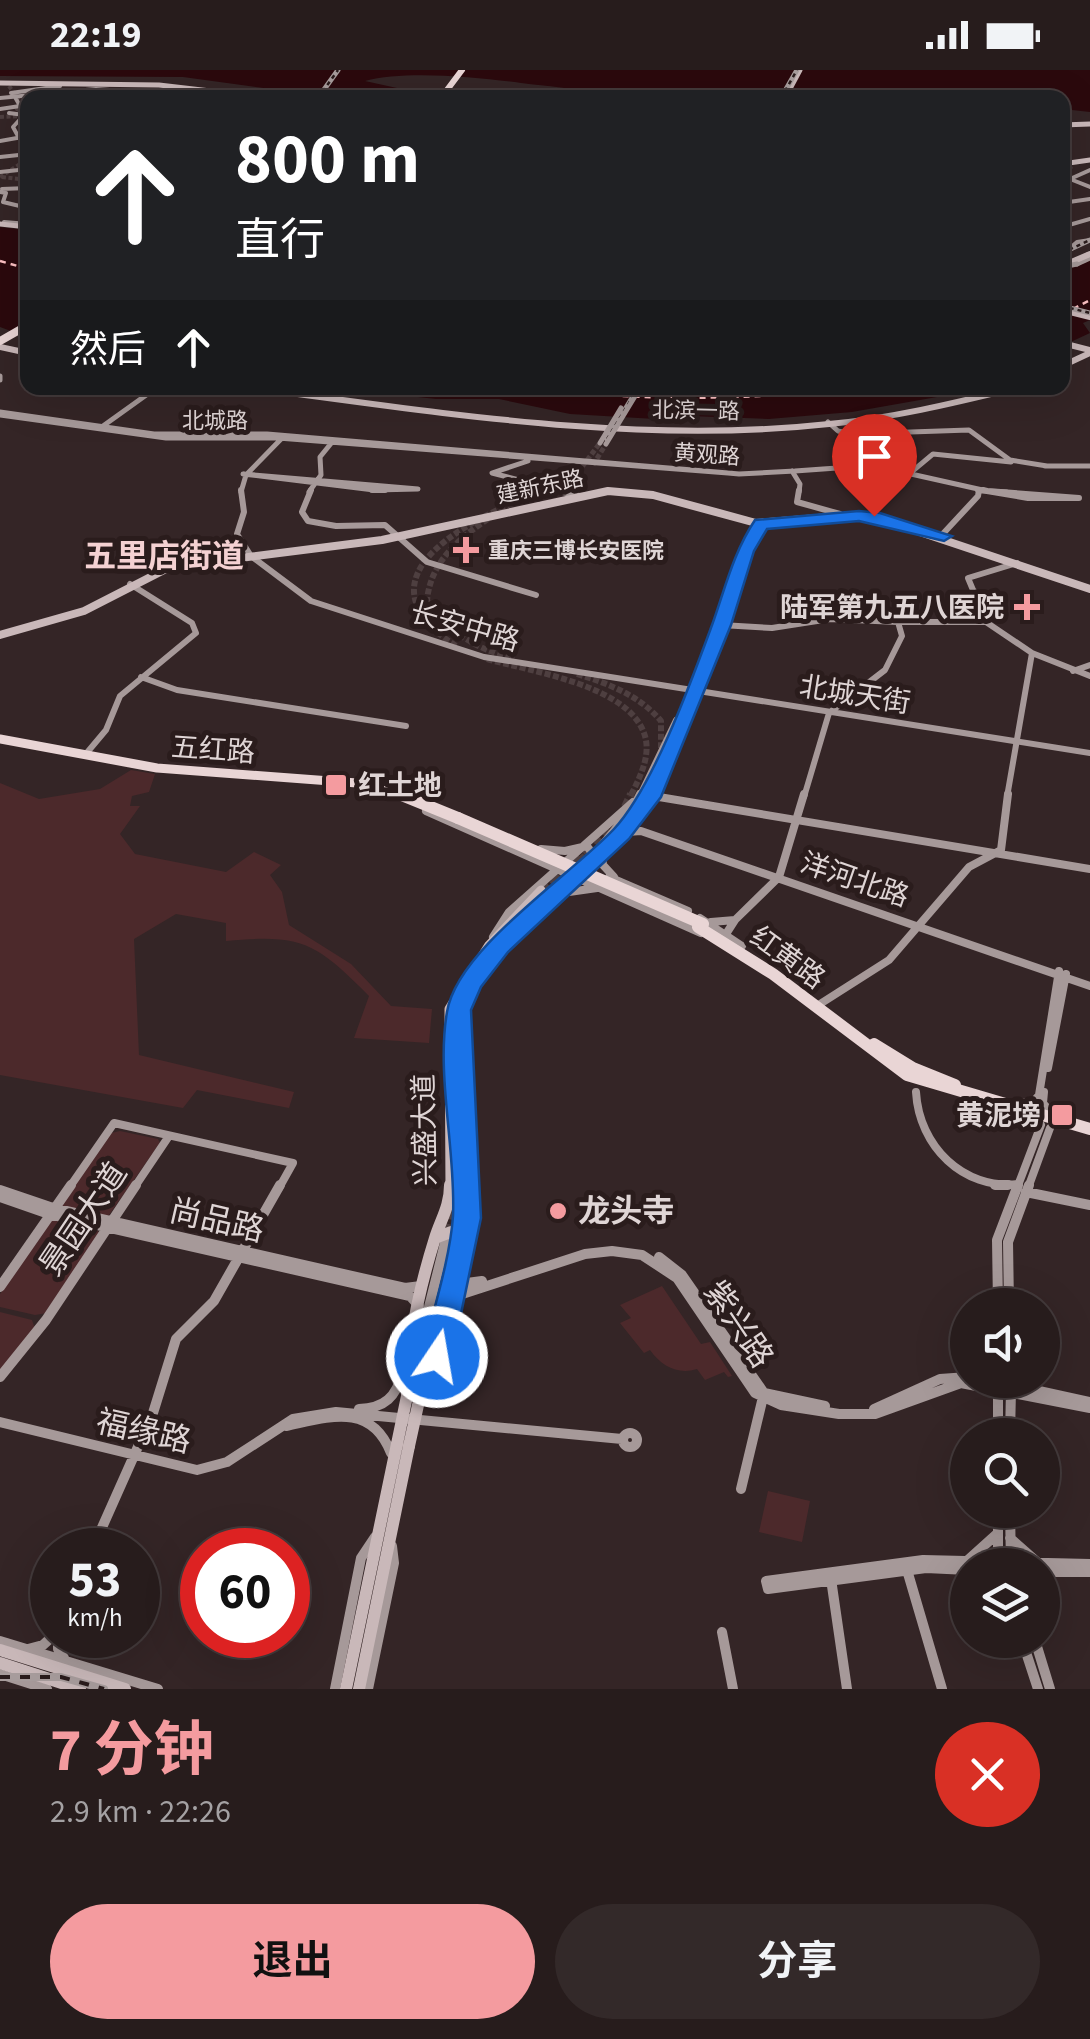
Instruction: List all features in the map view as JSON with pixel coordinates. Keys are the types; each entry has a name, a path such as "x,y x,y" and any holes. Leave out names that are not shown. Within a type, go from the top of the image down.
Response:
{"highway":[{"name":"五红路","path":"0,741 176,770 345,781 420,804 456,820"},
{"name":"五红路","path":"0,741 158,772 349,786 420,804"},
{"name":"红黄路","path":"456,820 702,924 913,1068 1027,1108 1050,1125 1090,1128"},
{"name":"红黄路","path":"739,948 908,1075 930,1085 1090,1121"}],"main road":[{"path":"0,83 75,82 185,90"},
{"path":"35,88 75,82 185,87"},
{"path":"0,83 12,92 20,106 0,113"},
{"path":"35,88 100,83"},
{"path":"22,90 41,86 35,88"},
{"path":"167,86 200,90"},
{"path":"0,99 20,90"},
{"path":"64,90 104,90"},
{"path":"12,92 20,92"},
{"path":"0,142 19,138 13,127 20,121"},
{"path":"0,158 1,169"},
{"path":"1090,170 1070,180 1090,188"},
{"path":"0,194 6,193 4,202 20,206"},
{"name":"北城路","path":"101,428 146,395"},
{"name":"北滨一路","path":"311,395 467,414 734,429 899,414 984,395"},
{"name":"北滨一路","path":"346,395 646,424 734,427 827,423"},
{"path":"603,443 633,395"},
{"name":"北滨一路","path":"899,414 978,395"},
{"name":"北城路","path":"0,414 190,439 281,437 332,442"},
{"path":"827,423 840,432 852,434 968,430 984,438 1009,462"},
{"path":"249,556 236,530 244,512 240,490 246,474 281,437"},
{"path":"332,442 320,456 322,474 304,503 305,513 314,524 331,528 381,524 427,562 536,595"},
{"name":"黄观路","path":"332,442 735,474 859,467 911,474 977,490 1079,498"},
{"path":"911,474 924,458 936,454 1074,468"},
{"path":"911,474 935,456 1009,462 1033,468 1090,466"},
{"path":"538,459 492,473 577,495"},
{"path":"1050,466 1090,466"},
{"path":"1033,468 1090,466"},
{"path":"792,471 800,484 798,502 842,514"},
{"path":"246,474 315,483 383,491 418,489 315,483"},
{"path":"942,536 977,490"},
{"name":"建新东路","path":"0,634 82,610 170,567 399,536 608,491 642,493 759,523 859,516 942,536"},
{"name":"建新东路","path":"759,523 842,514 882,518 1090,588"},
{"path":"545,892 586,867 598,848 654,788 759,523"},
{"name":"长安中路","path":"249,556 306,599 484,657 692,691"},
{"name":"长安中路","path":"249,556 308,603 474,657 692,691"},
{"path":"986,622 992,616 991,604 973,590 968,578 1016,564"},
{"path":"85,755 108,726 118,699 141,676 190,640 196,629 131,585"},
{"path":"326,596 319,602 327,606"},
{"path":"719,625 772,628 830,619 986,622 1032,653 1090,676"},
{"path":"726,934 734,920 780,875 831,712 889,665 892,650 902,636 898,622"},
{"path":"998,851 1014,740 1032,653"},
{"path":"1073,670 1090,665"},
{"path":"141,676 176,690 406,726"},
{"path":"545,892 558,870 570,860 598,848 636,817 692,691"},
{"name":"北城天街","path":"692,691 1090,753"},
{"path":"530,858 540,855 541,848 598,848 640,806 658,774"},
{"path":"654,788 661,793 797,818"},
{"path":"645,797 1090,866"},
{"name":"五红路","path":"420,804 507,848 739,948"},
{"name":"五红路","path":"420,804 618,880 702,924"},
{"name":"洋河北路","path":"636,817 636,825 643,828 1090,984"},
{"name":"洋河北路","path":"598,848 640,830 780,875"},
{"path":"507,848 544,870 545,892"},
{"path":"598,848 606,869 618,880"},
{"path":"820,1004 888,960 969,867 998,851"},
{"path":"609,891 604,882 618,880"},
{"path":"545,892 577,888 609,891"},
{"name":"兴盛大道","path":"415,1390 437,1357 455,1271 448,1210 449,1009 460,983 545,892"},
{"path":"702,924 734,920"},
{"path":"702,924 726,934 739,948"},
{"name":"兴盛大道","path":"415,1390 407,1353 424,1284 467,1218 459,1010 495,944"},
{"path":"1009,1288 1008,1242 1022,1188 1050,1125 1027,1108 1039,1095 1062,974"},
{"path":"1049,1110 1043,1096 1062,974"},
{"path":"908,1075 916,1092 916,1118 938,1153 964,1173 1090,1205"},
{"path":"916,1092 930,1085"},
{"name":"景园大道","path":"0,1287 114,1124 169,1136 46,1320 0,1378"},
{"path":"101,1528 152,1413 176,1339 214,1300 293,1163 169,1136"},
{"path":"1005,1186 1014,1196"},
{"path":"998,1288 997,1240 1014,1196 1022,1188"},
{"name":"尚品路","path":"0,1193 51,1211 242,1254 405,1288 424,1284"},
{"path":"448,1210 446,1222 450,1227 458,1227 467,1218"},
{"path":"346,1689 450,1239"},
{"name":"紫兴路","path":"455,1271 460,1280 471,1284 592,1247 623,1246 653,1254 682,1276 763,1396 866,1411 950,1378"},
{"name":"紫兴路","path":"448,1304 458,1294 585,1254 612,1250 642,1255 677,1278 763,1396 867,1415 885,1412 950,1383"},
{"name":"尚品路","path":"242,1254 410,1296 419,1306"},
{"path":"276,1428 294,1414 312,1409 366,1410 390,1402 398,1392 407,1353"},
{"path":"741,1490 763,1396"},
{"path":"1048,1398 1090,1405"},
{"path":"1058,1398 1090,1405"},
{"name":"福缘路","path":"0,1422 187,1469 214,1468 276,1428 312,1414 336,1412 622,1439"},
{"path":"276,1428 336,1417 365,1420 383,1431 393,1462"},
{"path":"359,1689 393,1462 403,1445"},
{"path":"1002,1528 1004,1535 1021,1548"},
{"path":"1004,1548 1006,1528"},
{"path":"335,1689 362,1558 385,1530"},
{"path":"368,1689 394,1564 385,1530"},
{"path":"989,1548 1004,1535"},
{"path":"950,1565 923,1560 767,1585 950,1569"},
{"path":"1060,1566 1090,1568"},
{"path":"1060,1570 1090,1568"},
{"path":"907,1570 942,1689"},
{"path":"831,1579 847,1689"},
{"path":"722,1632 733,1689"},
{"path":"0,1641 158,1689"},
{"path":"0,1650 125,1689"},
{"path":"1028,1658 1038,1689"},
{"path":"1040,1658 1050,1689"},
{"path":"0,1663 80,1689"},
{"path":"0,1674 44,1689"}],"shaded area":[{"path":"0,70 1090,70 1090,112 1070,110 1070,90 575,90 484,79 400,76 365,81 406,90 279,90 183,77 0,76"},
{"path":"0,227 20,229 20,334 0,327"},
{"path":"1090,256 1090,320 1083,323 1090,333 1070,342 1070,265"},
{"path":"399,395 948,395 852,412 769,419 570,414 499,399"},
{"path":"131,770 155,774 149,792 132,796 130,806 140,806 120,834 135,854 226,872 254,852 281,865 270,875 282,892 289,925 351,964 391,1006 432,1009 429,1043 354,1038 369,996 320,953 290,941 226,941 226,923 176,914 134,939 139,1055 294,1092 289,1108 197,1090 183,1108 0,1075 0,783 39,799 100,789"},
{"path":"120,1131 158,1139 160,1143 109,1215 101,1218 64,1209 61,1204 111,1133"},
{"path":"57,1218 96,1227 99,1233 47,1313 35,1315 0,1307 0,1294 49,1221"},
{"path":"662,1286 701,1344 710,1342 732,1376 724,1372 705,1380 697,1369 671,1368 650,1350 644,1353 620,1323 631,1318 620,1305"},
{"path":"0,1312 32,1320 35,1329 0,1373"},
{"path":"768,1491 810,1501 802,1542 759,1532"}],"ferry route":[{"path":"0,261 20,267"},
{"path":"1073,309 1090,300"},
{"path":"606,395 777,395"}],"tunnel":[{"path":"9,86 20,102"},
{"path":"20,104 20,111"},
{"path":"0,117 20,116"},
{"path":"0,177 20,164"},
{"path":"2,177 20,179"},
{"path":"538,492 576,475 600,443"},
{"path":"593,465 606,444"},
{"path":"456,646 426,620 414,595 418,572 434,550 459,531 545,490"},
{"path":"488,519 447,553 434,575 427,601 465,638 514,659"},
{"path":"487,659 577,683 620,704 636,719 645,736 646,752 630,797"},
{"path":"577,674 643,704 661,721 661,748"},
{"path":"625,807 631,794"},
{"path":"543,893 595,848 614,822"},
{"path":"541,890 593,848"},
{"path":"549,893 573,872"},
{"path":"456,1020 460,1188"},
{"path":"454,1169 455,1188"},
{"path":"447,1234 455,1203 454,1185"}],"railway":[{"path":"324,90 338,70"},
{"path":"786,90 797,70"},
{"path":"1070,249 1090,240"},
{"path":"1070,308 1090,313"},
{"path":"607,439 634,395"},
{"path":"0,1677 61,1677 104,1689"}],"place":[{"name":"重庆三博长安医院","path":"466,550"},
{"name":"陆军第九五八医院","path":"1027,607"},
{"name":"红土地","path":"336,785"},
{"name":"黄泥塝","path":"1062,1115"},
{"name":"龙头寺","path":"558,1211"}],"district":[{"name":"五里店街道","path":"164,556"}],"route":[{"path":"437,1357 467,1218 458,1045 459,1010 470,985 499,946 622,834 650,797 721,625 745,551 761,524 859,516 944,536 874,516"}]}
